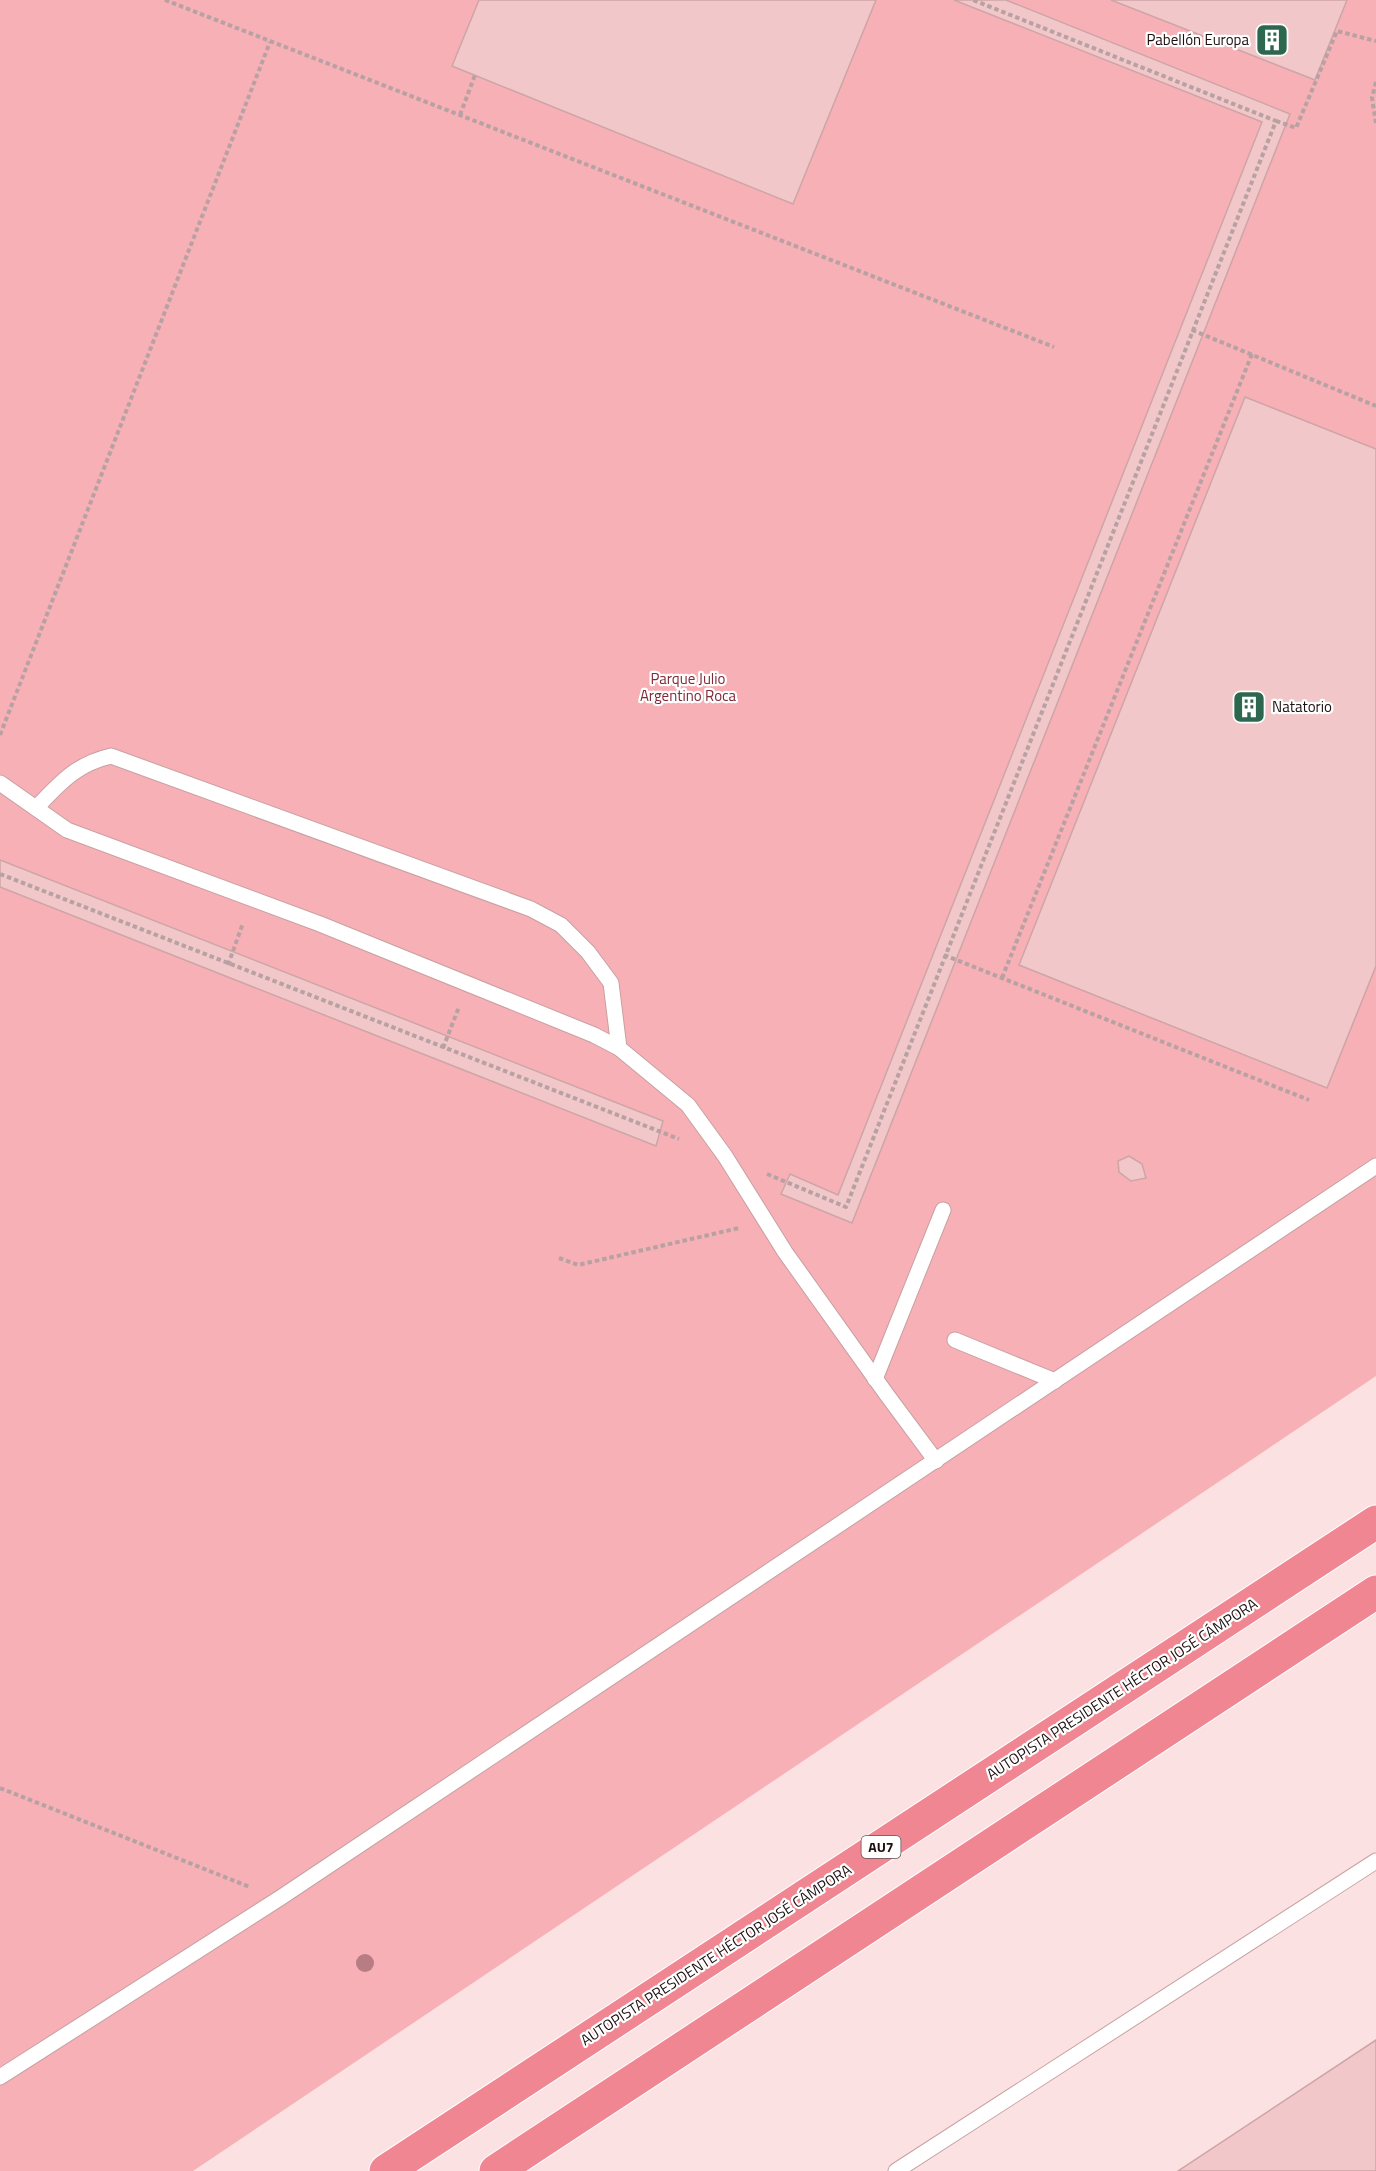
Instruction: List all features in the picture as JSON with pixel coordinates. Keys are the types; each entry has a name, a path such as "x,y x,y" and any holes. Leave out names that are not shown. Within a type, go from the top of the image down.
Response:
{"highway":[{"name":"AUTOPISTA PRESIDENTE HÉCTOR JOSÉ CÁMPORA","path":"386,2171 1376,1522"},
{"path":"496,2171 1376,1592"}],"lane":[{"path":"36,808 68,775 93,760 111,756 531,909 561,925 588,952 611,983 619,1048"},
{"path":"0,783 67,830 252,899 468,984 594,1035 619,1048 688,1105 725,1156 766,1222 875,1379 936,1461"},
{"path":"0,2077 280,1898 1376,1166"},
{"path":"875,1379 943,1210"},
{"path":"955,1340 1055,1381"},
{"path":"896,2171 1376,1861"}],"path":[{"path":"165,0 1054,347"},
{"path":"973,0 1296,128 1337,31 1376,41"},
{"path":"0,735 270,42"},
{"path":"460,116 475,75"},
{"path":"1376,82 1372,98 1376,123"},
{"path":"0,874 725,1156 846,1207 1276,121"},
{"path":"1192,330 1376,406"},
{"path":"1002,978 1252,354"},
{"path":"228,964 252,899"},
{"path":"944,955 1309,1101"},
{"path":"443,1048 468,984"},
{"path":"559,1258 578,1265 766,1222"},
{"path":"0,1788 280,1898"}],"green space":[{"name":"Parque Julio Argentino Roca","path":"0,0 1376,0 1376,1376 193,2171 0,2171"}],"building":[{"path":"479,0 876,0 793,204 452,66"},
{"path":"954,0 1006,0 1290,114 852,1223 781,1194 790,1174 838,1195 1262,122"},
{"name":"Pabellón Europa","path":"1111,0 1347,0 1315,80"},
{"name":"Natatorio","path":"1245,397 1376,449 1376,966 1327,1088 1019,965"},
{"path":"0,860 663,1121 656,1146 0,887"},
{"path":"1129,1156 1142,1164 1146,1178 1131,1181 1119,1172 1118,1161"},
{"path":"1376,2040 1376,2171 1178,2171"}],"place":[{"name":"Pabellón Europa","path":"1272,40"},
{"name":"Natatorio","path":"1249,707"}]}
